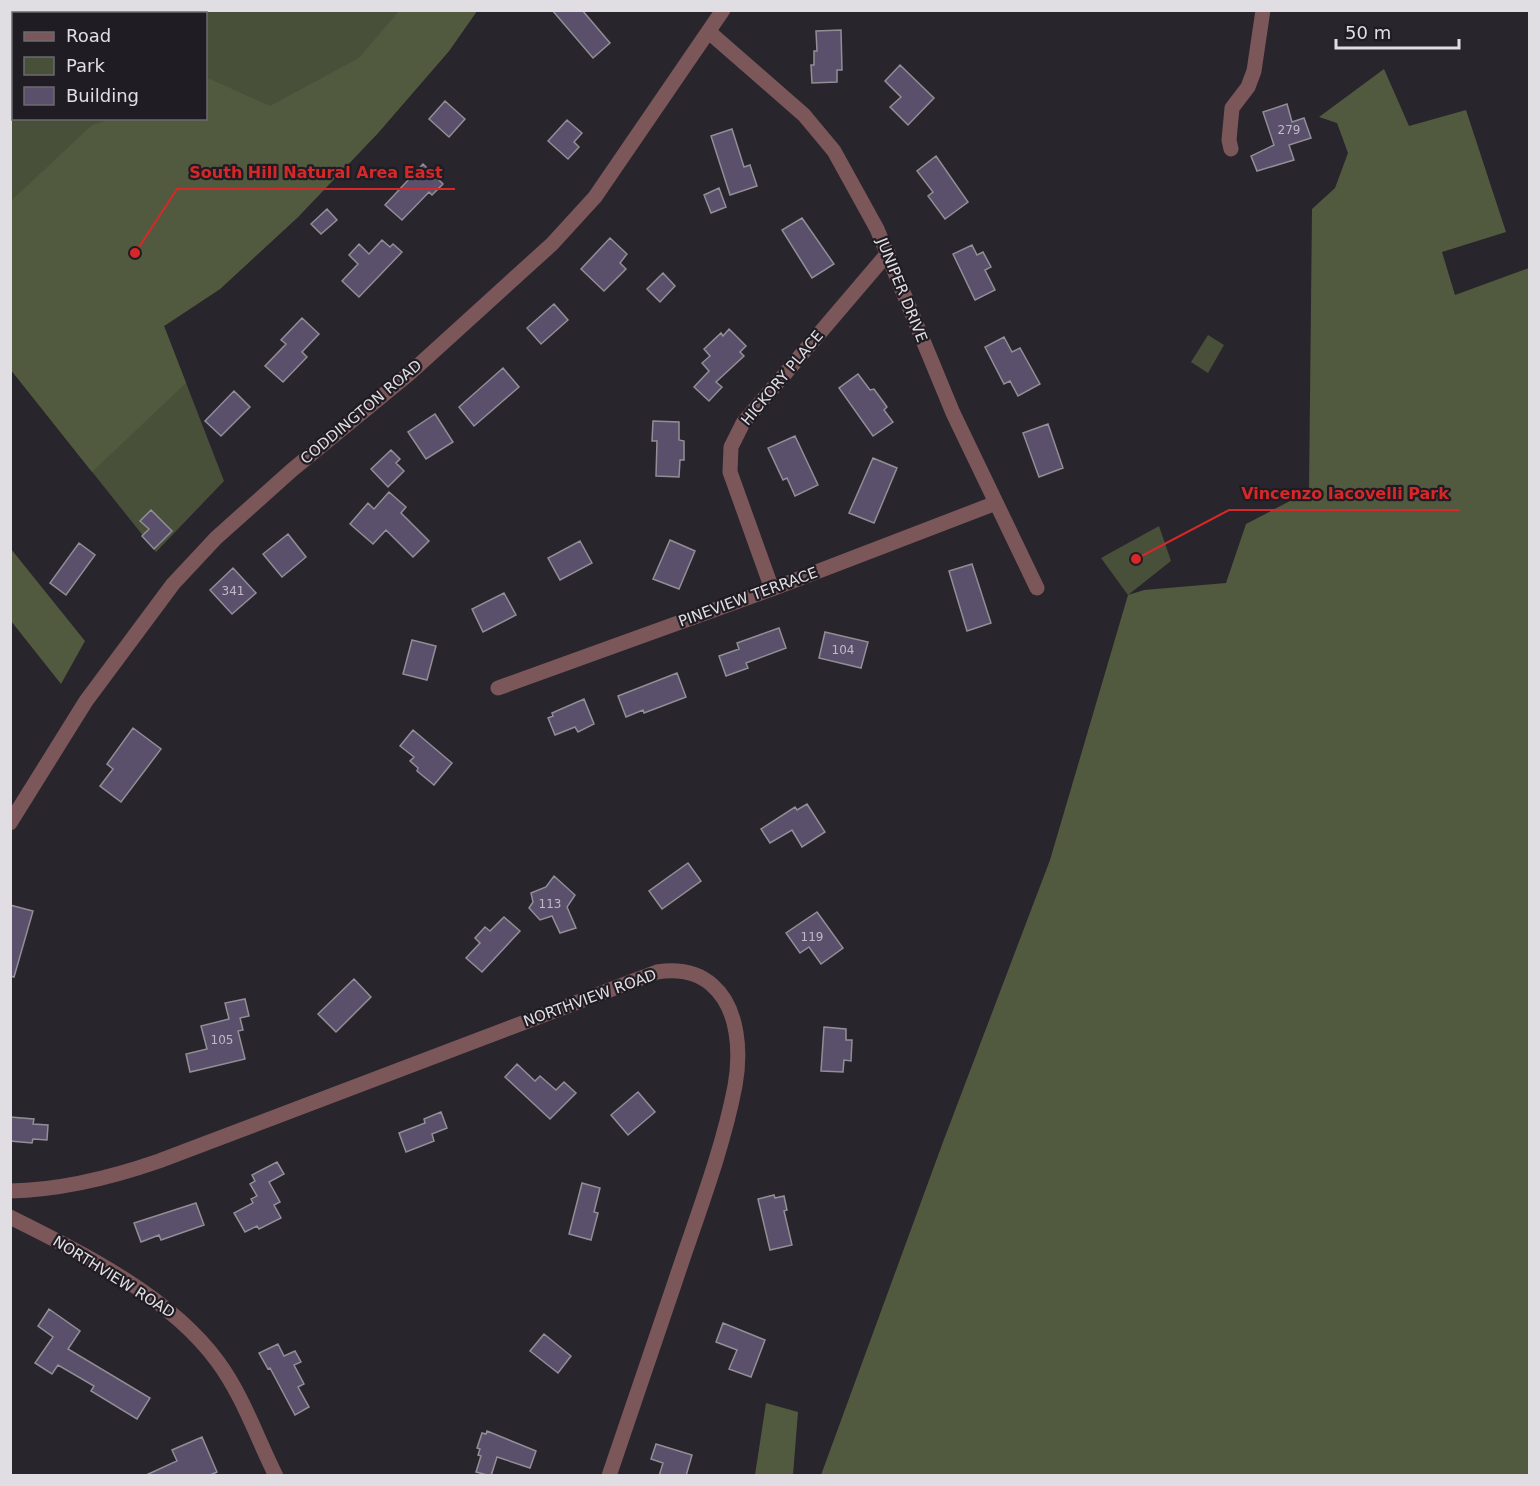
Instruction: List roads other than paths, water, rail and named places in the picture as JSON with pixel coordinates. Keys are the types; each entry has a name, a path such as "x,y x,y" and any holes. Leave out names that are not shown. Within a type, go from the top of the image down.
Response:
{"street":[{"name":"CODDINGTON ROAD","path":"10,823 86,701 173,584 216,538 275,485 410,373 552,244 595,197 723,10"},
{"path":"1231,150 1229,140 1232,108 1248,87 1254,71 1263,10"},
{"name":"JUNIPER DRIVE","path":"709,32 785,97 816,128 834,151 853,183 888,253 953,413 1037,588"},
{"name":"HICKORY PLACE","path":"772,589 733,485 729,460 731,447 743,423 888,253"},
{"name":"PINEVIEW TERRACE","path":"498,688 772,589 996,502"},
{"name":"NORTHVIEW ROAD","path":"10,1191 72,1186 112,1177 203,1145 657,972 669,970 695,974 717,988 731,1010 737,1052 735,1086 713,1170 609,1476"},
{"name":"NORTHVIEW ROAD","path":"10,1217 69,1246 135,1287 185,1323 219,1363 242,1403 276,1476"}],"place":[{"name":"South Hill Natural Area East","path":"135,253"},
{"name":"Vincenzo Iacovelli Park","path":"1136,559"}]}
